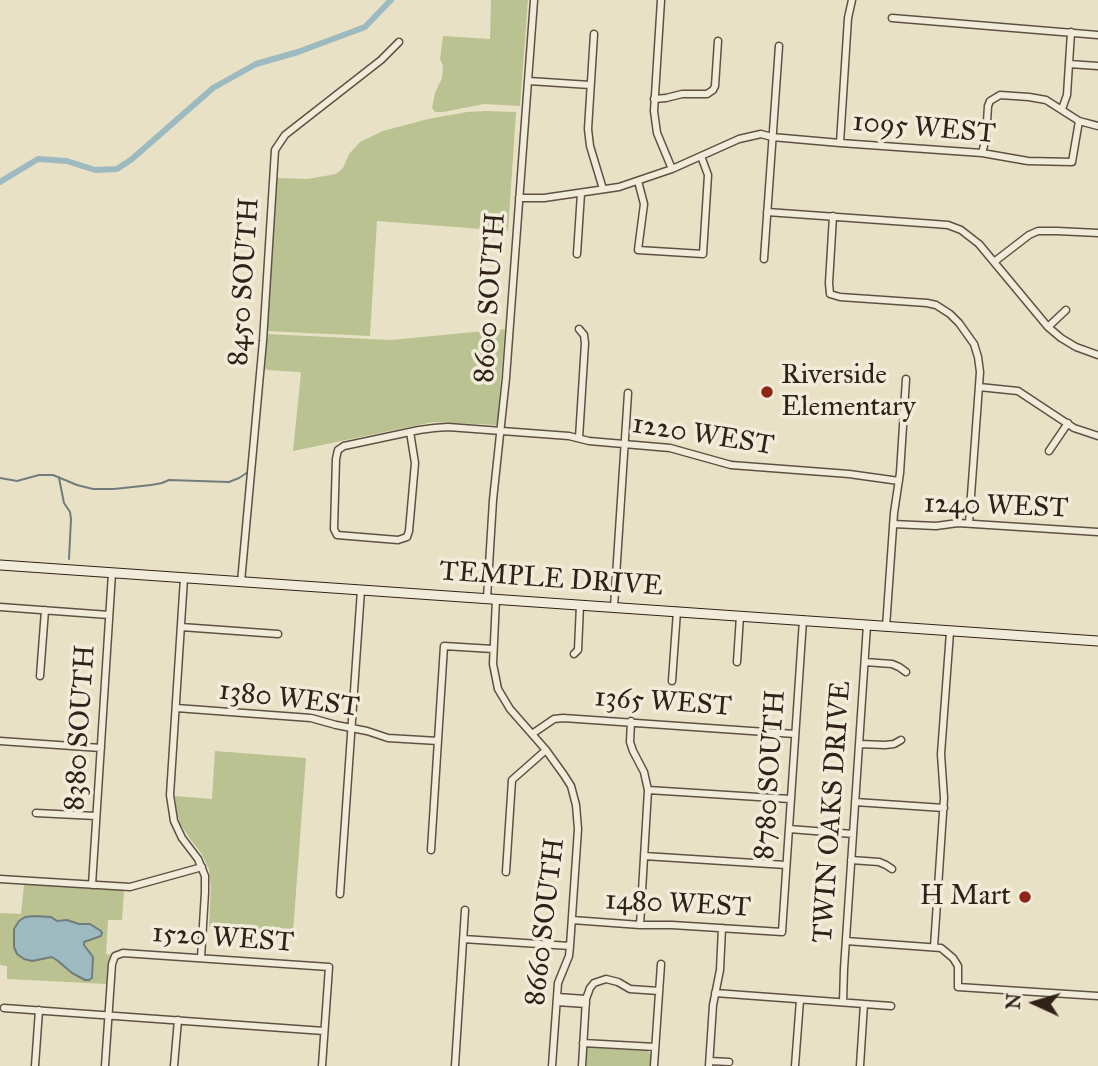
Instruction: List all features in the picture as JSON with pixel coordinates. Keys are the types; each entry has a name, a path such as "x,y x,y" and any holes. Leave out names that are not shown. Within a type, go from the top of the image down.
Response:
{"street":[{"name":"8600 SOUTH","path":"493,649 494,494 534,0"},
{"path":"661,0 654,111 657,133 673,169"},
{"path":"840,142 848,18 852,0"},
{"path":"892,18 1098,35"},
{"path":"1062,109 1067,96 1072,32"},
{"path":"594,34 588,114 590,146 603,189"},
{"path":"654,99 681,94 707,94 713,90 718,41"},
{"name":"8450 SOUTH","path":"241,582 263,341 275,150 285,135 381,60 399,42"},
{"path":"764,259 779,46"},
{"path":"1069,64 1098,66"},
{"path":"528,81 590,85"},
{"path":"982,153 988,106 994,97 1006,95 1038,98 1054,104 1079,121 1098,126"},
{"name":"1095 WEST","path":"519,198 581,193 638,181 673,169 739,139 761,134 982,153 1028,161 1072,162 1079,121"},
{"path":"638,181 644,204 638,250 703,254 708,181 701,156"},
{"path":"577,254 581,193"},
{"path":"767,212 948,225 961,230 971,236 1048,327 1076,347 1098,355"},
{"path":"834,216 830,294 927,303 943,309 959,323 974,344 978,357 979,387 969,523"},
{"path":"994,262 1038,231 1098,233"},
{"path":"1048,327 1066,310"},
{"path":"579,329 585,342 579,438"},
{"path":"886,627 906,379"},
{"path":"979,387 1018,391 1068,423 1098,436"},
{"path":"614,607 628,393"},
{"path":"1048,451 1068,423"},
{"name":"1220 WEST","path":"410,432 415,463 409,531 405,539 337,535 334,529 338,450 344,446 410,432 441,427 579,438 684,451 731,465 849,474 899,481"},
{"name":"1240 WEST","path":"893,524 938,526 969,523 1098,532"},
{"name":"TEMPLE DRIVE","path":"0,565 1098,641"},
{"name":"8380 SOUTH","path":"92,885 112,573"},
{"path":"184,578 170,794 171,810 177,829 198,859 205,876 201,958"},
{"path":"340,894 361,590"},
{"path":"575,654 578,650 580,605"},
{"path":"0,607 109,615"},
{"path":"40,676 45,610"},
{"path":"672,681 677,611"},
{"path":"737,662 740,616"},
{"name":"8780 SOUTH","path":"782,932 803,620"},
{"name":"TWIN OAKS DRIVE","path":"843,1002 867,625"},
{"path":"181,627 278,634"},
{"path":"934,947 944,807 941,754 950,632"},
{"path":"430,850 444,646 493,649"},
{"name":"8660 SOUTH","path":"493,649 498,689 510,709 564,775 571,786 576,805 578,829 570,946 569,956 559,978 552,1066"},
{"path":"865,662 892,664 906,672"},
{"name":"1380 WEST","path":"176,708 311,718 388,738 438,741"},
{"name":"1365 WEST","path":"532,734 554,719 563,718 795,734"},
{"path":"631,722 633,751 644,772 648,790 640,925"},
{"path":"859,744 885,746 901,740"},
{"path":"0,741 101,748"},
{"path":"506,872 512,780 546,750"},
{"path":"648,790 790,799"},
{"path":"855,802 944,807"},
{"path":"36,813 96,816"},
{"path":"789,830 853,834"},
{"path":"644,856 786,865"},
{"path":"851,860 879,862 892,869"},
{"path":"0,879 130,887 202,867"},
{"path":"455,1066 465,910"},
{"name":"1480 WEST","path":"572,920 782,932"},
{"path":"722,928 709,1063 729,1062"},
{"path":"464,939 570,946"},
{"path":"846,941 941,948 958,966 958,987 1098,996"},
{"name":"1520 WEST","path":"109,1016 112,964 115,957 123,953 201,958 328,967 324,1031"},
{"path":"654,1066 661,964"},
{"path":"582,1066 586,1001 594,983 606,979 635,990 659,991"},
{"path":"715,993 891,1006"},
{"path":"557,999 586,1001"},
{"path":"795,1066 800,1000"},
{"path":"860,1066 864,1004"},
{"path":"4,1008 324,1031 322,1066"},
{"path":"35,1066 39,1010"},
{"path":"105,1066 109,1016"},
{"path":"174,1066 177,1020"},
{"path":"583,1043 655,1047"}],"green space":[{"path":"491,0 528,0 520,106 484,104 435,112 432,108 435,93 442,78 443,66 440,59 443,36 490,39"},
{"path":"486,111 516,112 508,231 377,221 370,336 266,331 276,178 307,179 336,174 360,142 383,131 428,119"},
{"path":"505,329 497,425 433,422 293,451 301,373 265,368 267,334 391,340"},
{"path":"215,751 306,758 293,932 209,927 209,869 180,823 175,796 212,799"},
{"path":"24,884 124,891 122,920 108,920 106,954 111,955 107,984 7,979 7,966 0,965 0,913 21,914"},
{"path":"590,1047 647,1051 651,1054 650,1066 584,1066 585,1050"}],"water":[{"path":"25,917 90,924 101,931 101,936 84,942 93,957 92,978 85,980 52,957 32,961 17,954 14,947 14,929"}],"waterway":[{"path":"0,182 38,159 67,161 95,170 117,169 213,88 256,64 298,52 365,27 391,0"},
{"path":"0,478 17,481 39,475 53,475 93,489 114,489 169,480 229,482 248,472"},
{"path":"59,478 64,503 71,519 69,559"}],"place":[{"name":"Riverside Elementary","path":"767,392"},
{"name":"H Mart","path":"1025,897"}]}
